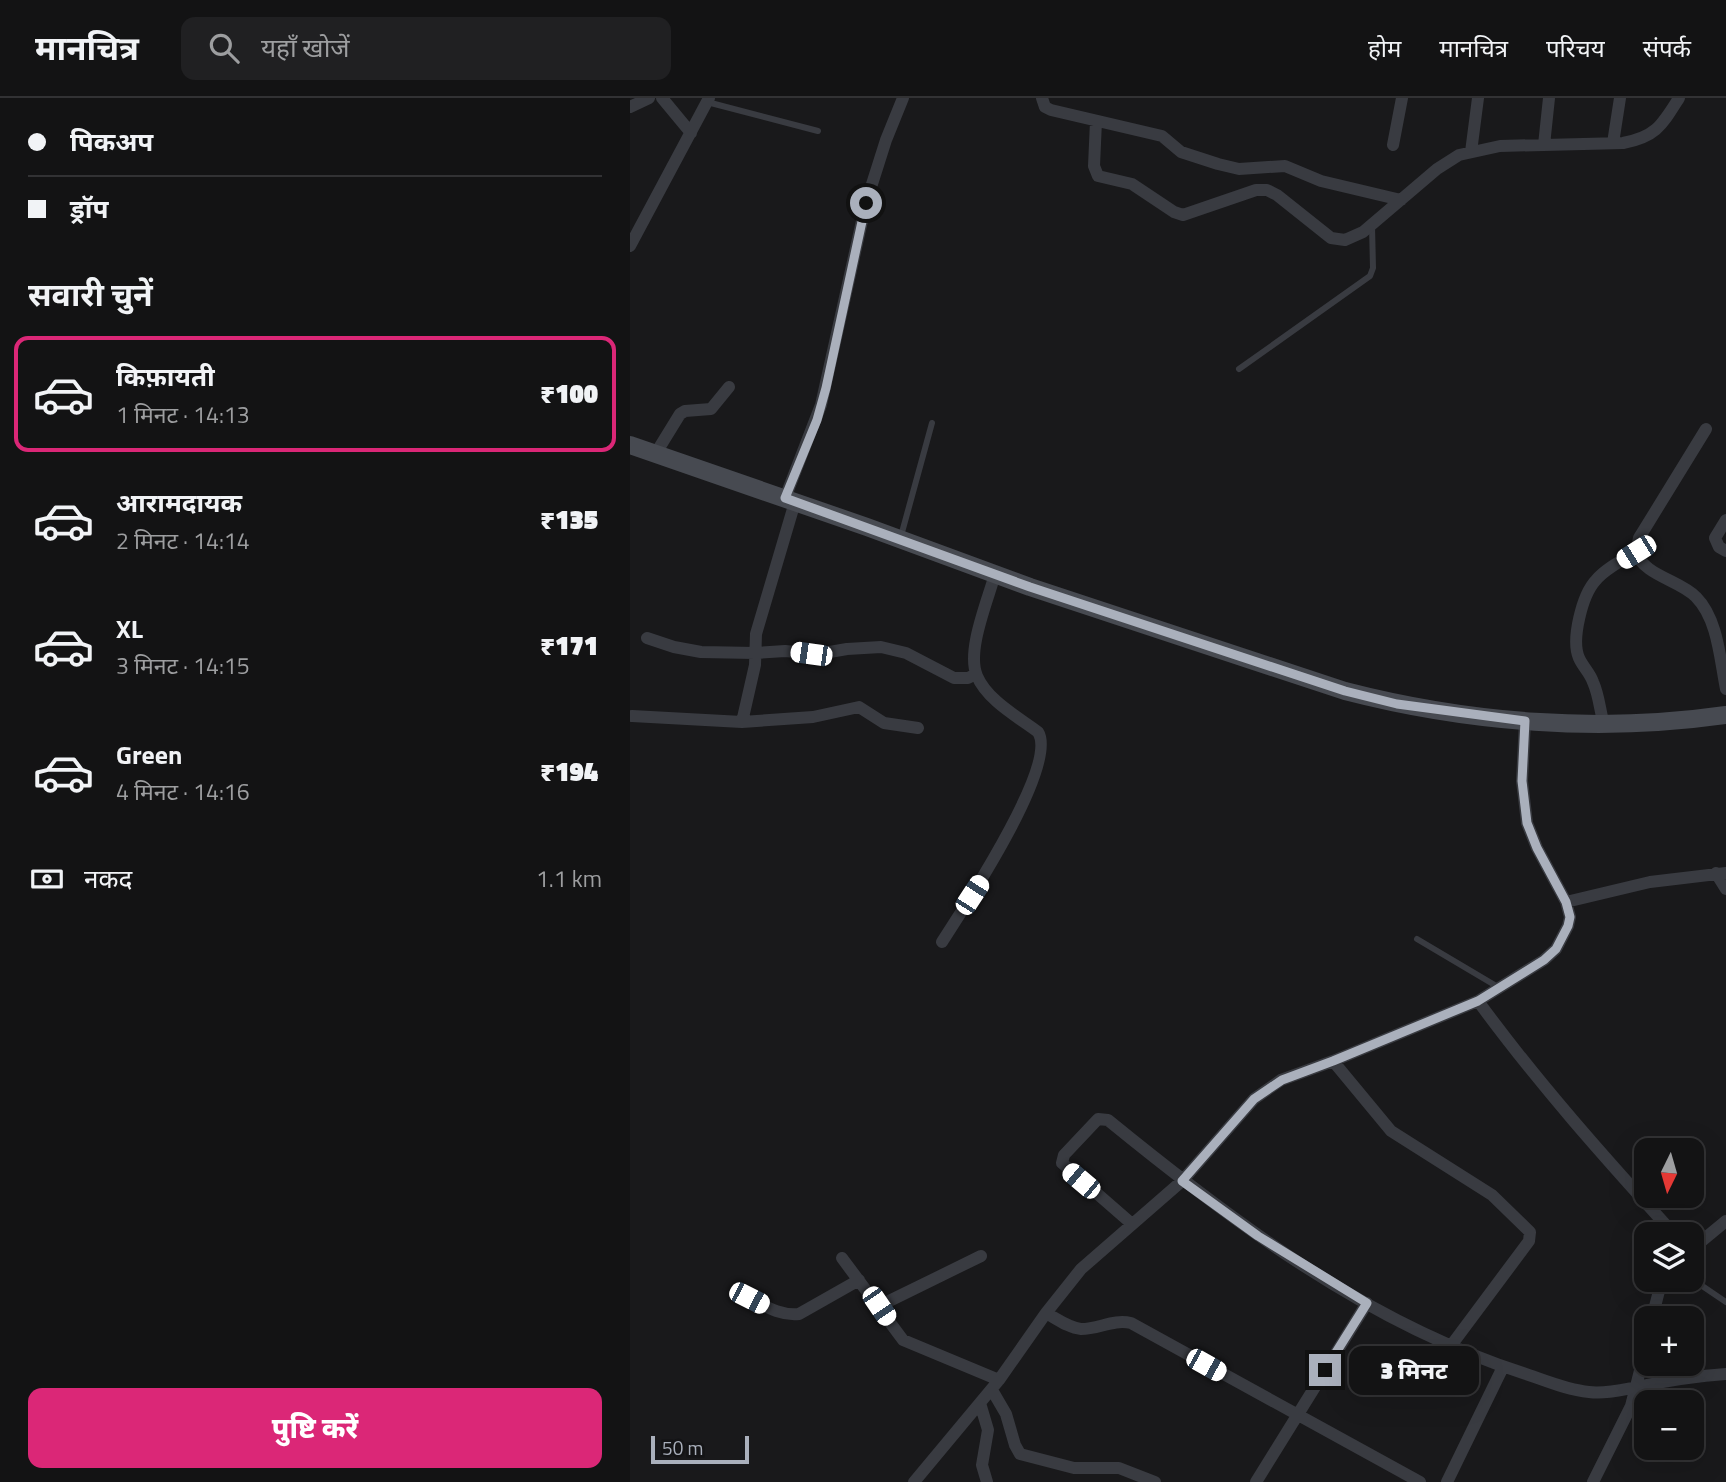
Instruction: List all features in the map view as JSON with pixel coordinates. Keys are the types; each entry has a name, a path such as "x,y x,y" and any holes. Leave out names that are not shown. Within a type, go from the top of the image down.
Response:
{"main road":[{"path":"630,445 1030,587 1345,691 1397,704 1525,721 1604,725 1676,722 1726,715"}],"street":[{"path":"630,107 649,98"},
{"path":"662,98 691,133"},
{"path":"743,722 754,670 756,634 790,500 821,405 866,203 903,98"},
{"path":"1042,98 1045,107 1051,110 1162,136 1181,152 1218,164 1239,169 1290,167 1321,181 1401,200"},
{"path":"1393,145 1402,98"},
{"path":"1471,152 1478,98"},
{"path":"1544,145 1549,98"},
{"path":"1612,143 1620,98"},
{"path":"1096,121 1095,173 1132,184 1179,214 1187,214 1256,190 1267,190 1331,238 1345,240 1372,225 1437,169 1459,155 1500,146 1639,140 1654,133 1663,124 1679,98"},
{"path":"630,246 708,100"},
{"path":"1256,190 1275,166"},
{"path":"656,453 680,414 685,411 711,409 729,387"},
{"path":"1706,429 1639,538 1636,552 1644,565 1695,595 1708,611 1726,689"},
{"path":"1726,520 1714,538 1719,547 1726,551"},
{"path":"1604,725 1593,681 1578,657 1577,629 1588,590 1604,572 1636,552"},
{"path":"942,942 1003,845 1026,794 1042,749 1038,732 988,691 976,674 975,645 1000,575"},
{"path":"647,638 688,650 755,653 786,651 818,654 881,647 905,653 954,678 968,678 976,674"},
{"path":"632,716 743,722 813,717 855,707 863,708 884,723 918,727"},
{"path":"914,1482 995,1385 1081,1269 1182,1181 1254,1099 1282,1080 1478,1001 1544,960 1556,949 1570,917 1566,902 1527,823 1522,781 1525,721"},
{"path":"1566,902 1650,882 1721,873 1726,889"},
{"path":"1478,1001 1548,1093 1663,1222"},
{"path":"1333,1061 1401,1140 1483,1189 1530,1232 1529,1241 1450,1347"},
{"path":"1132,1224 1062,1163 1064,1154 1101,1118 1108,1120 1182,1181 1269,1243 1367,1303 1450,1347 1503,1367 1586,1392 1611,1392 1726,1374"},
{"path":"1704,1240 1726,1221"},
{"path":"879,1306 981,1256"},
{"path":"842,1258 908,1344 938,1353 995,1385 1018,1451 1026,1457 1082,1470 1119,1468 1155,1482"},
{"path":"749,1298 774,1311 799,1314 859,1280"},
{"path":"1256,1482 1367,1303"},
{"path":"1046,1313 1080,1329 1115,1321 1130,1323 1416,1481"},
{"path":"1447,1482 1503,1367"},
{"path":"1593,1482 1632,1406 1640,1376"},
{"path":"980,1403 989,1430 982,1465 987,1482"}],"lane":[{"path":"708,100 818,131"},
{"path":"1239,369 1370,276 1374,262 1372,225"},
{"path":"901,539 932,423"},
{"path":"1417,939 1500,988"},
{"path":"1704,1287 1726,1302"}],"route":[{"path":"866,203 826,388 817,420 785,498 1030,587 1345,691 1397,704 1525,721 1523,806 1537,848 1566,902 1570,917 1556,949 1544,960 1478,1001 1282,1080 1254,1099 1182,1181 1258,1236 1367,1303 1325,1370"}]}
